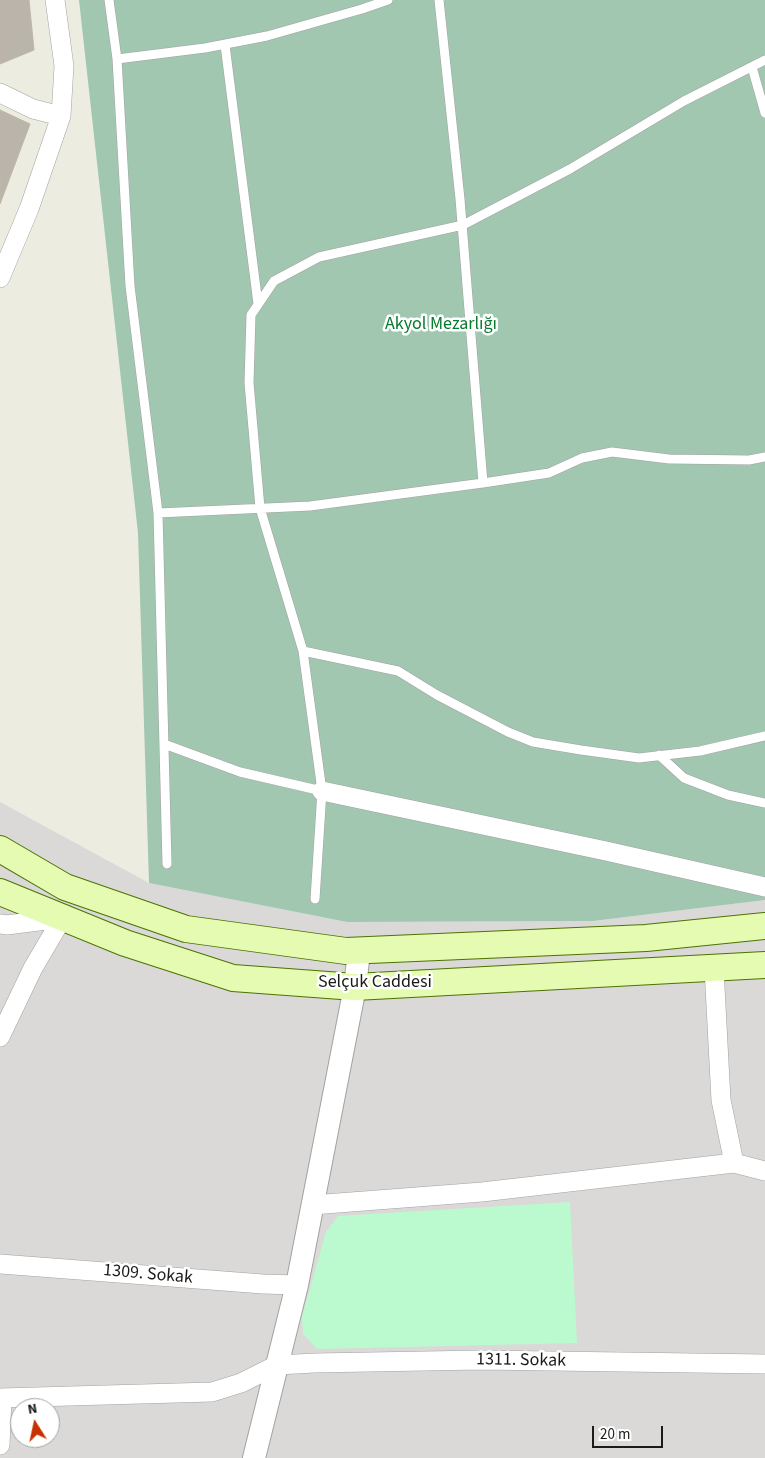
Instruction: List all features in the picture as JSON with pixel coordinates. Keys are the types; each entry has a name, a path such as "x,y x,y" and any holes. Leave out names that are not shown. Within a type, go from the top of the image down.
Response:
{"main road":[{"path":"0,850 65,887 186,929 346,951 646,938 765,926"},
{"name":"Selçuk Caddesi","path":"0,892 125,943 232,978 355,986 765,965"}],"street":[{"path":"0,278 29,209 61,116 64,66 56,0"},
{"path":"0,93 33,109 61,116"},
{"path":"322,791 606,850 765,887"},
{"path":"0,924 7,925 63,917"},
{"path":"0,1037 33,968 63,917"},
{"path":"254,1458 297,1285 355,986 359,951"},
{"path":"714,968 721,1100 734,1163"},
{"path":"312,1205 482,1192 734,1163 765,1171"},
{"name":"1309. Sokak","path":"0,1264 297,1285"},
{"name":"1311. Sokak","path":"277,1365 480,1360 765,1364"},
{"path":"0,1445 1,1398 212,1392 242,1383 277,1365"}],"lane":[{"path":"109,0 117,59 130,286 158,513 168,864"},
{"path":"117,59 268,36 388,0"},
{"path":"440,0 463,224 483,483"},
{"path":"225,44 258,304"},
{"path":"315,899 322,791 303,651 260,508 249,383 250,315 274,281 319,257 463,224 570,170 684,101 765,60"},
{"path":"752,66 765,113"},
{"path":"158,513 310,506 483,483 549,473 582,458 612,452 669,459 749,460 765,457"},
{"path":"303,651 398,671 437,696 508,732 533,742 639,758 700,751 765,736"},
{"path":"164,744 240,772 322,791"},
{"path":"660,755 684,778 728,795 765,803"}],"shaded area":[{"path":"0,802 149,883 347,922 593,921 765,900 765,1458 0,1458"}],"green space":[{"name":"Akyol Mezarlığı","path":"79,0 765,0 765,900 593,921 347,922 149,883 138,533"},
{"path":"570,1202 577,1343 317,1349 303,1334 302,1317 326,1232 338,1216"}],"building":[{"path":"0,0 29,0 34,50 0,64"},
{"path":"0,110 30,124 0,204"}]}
